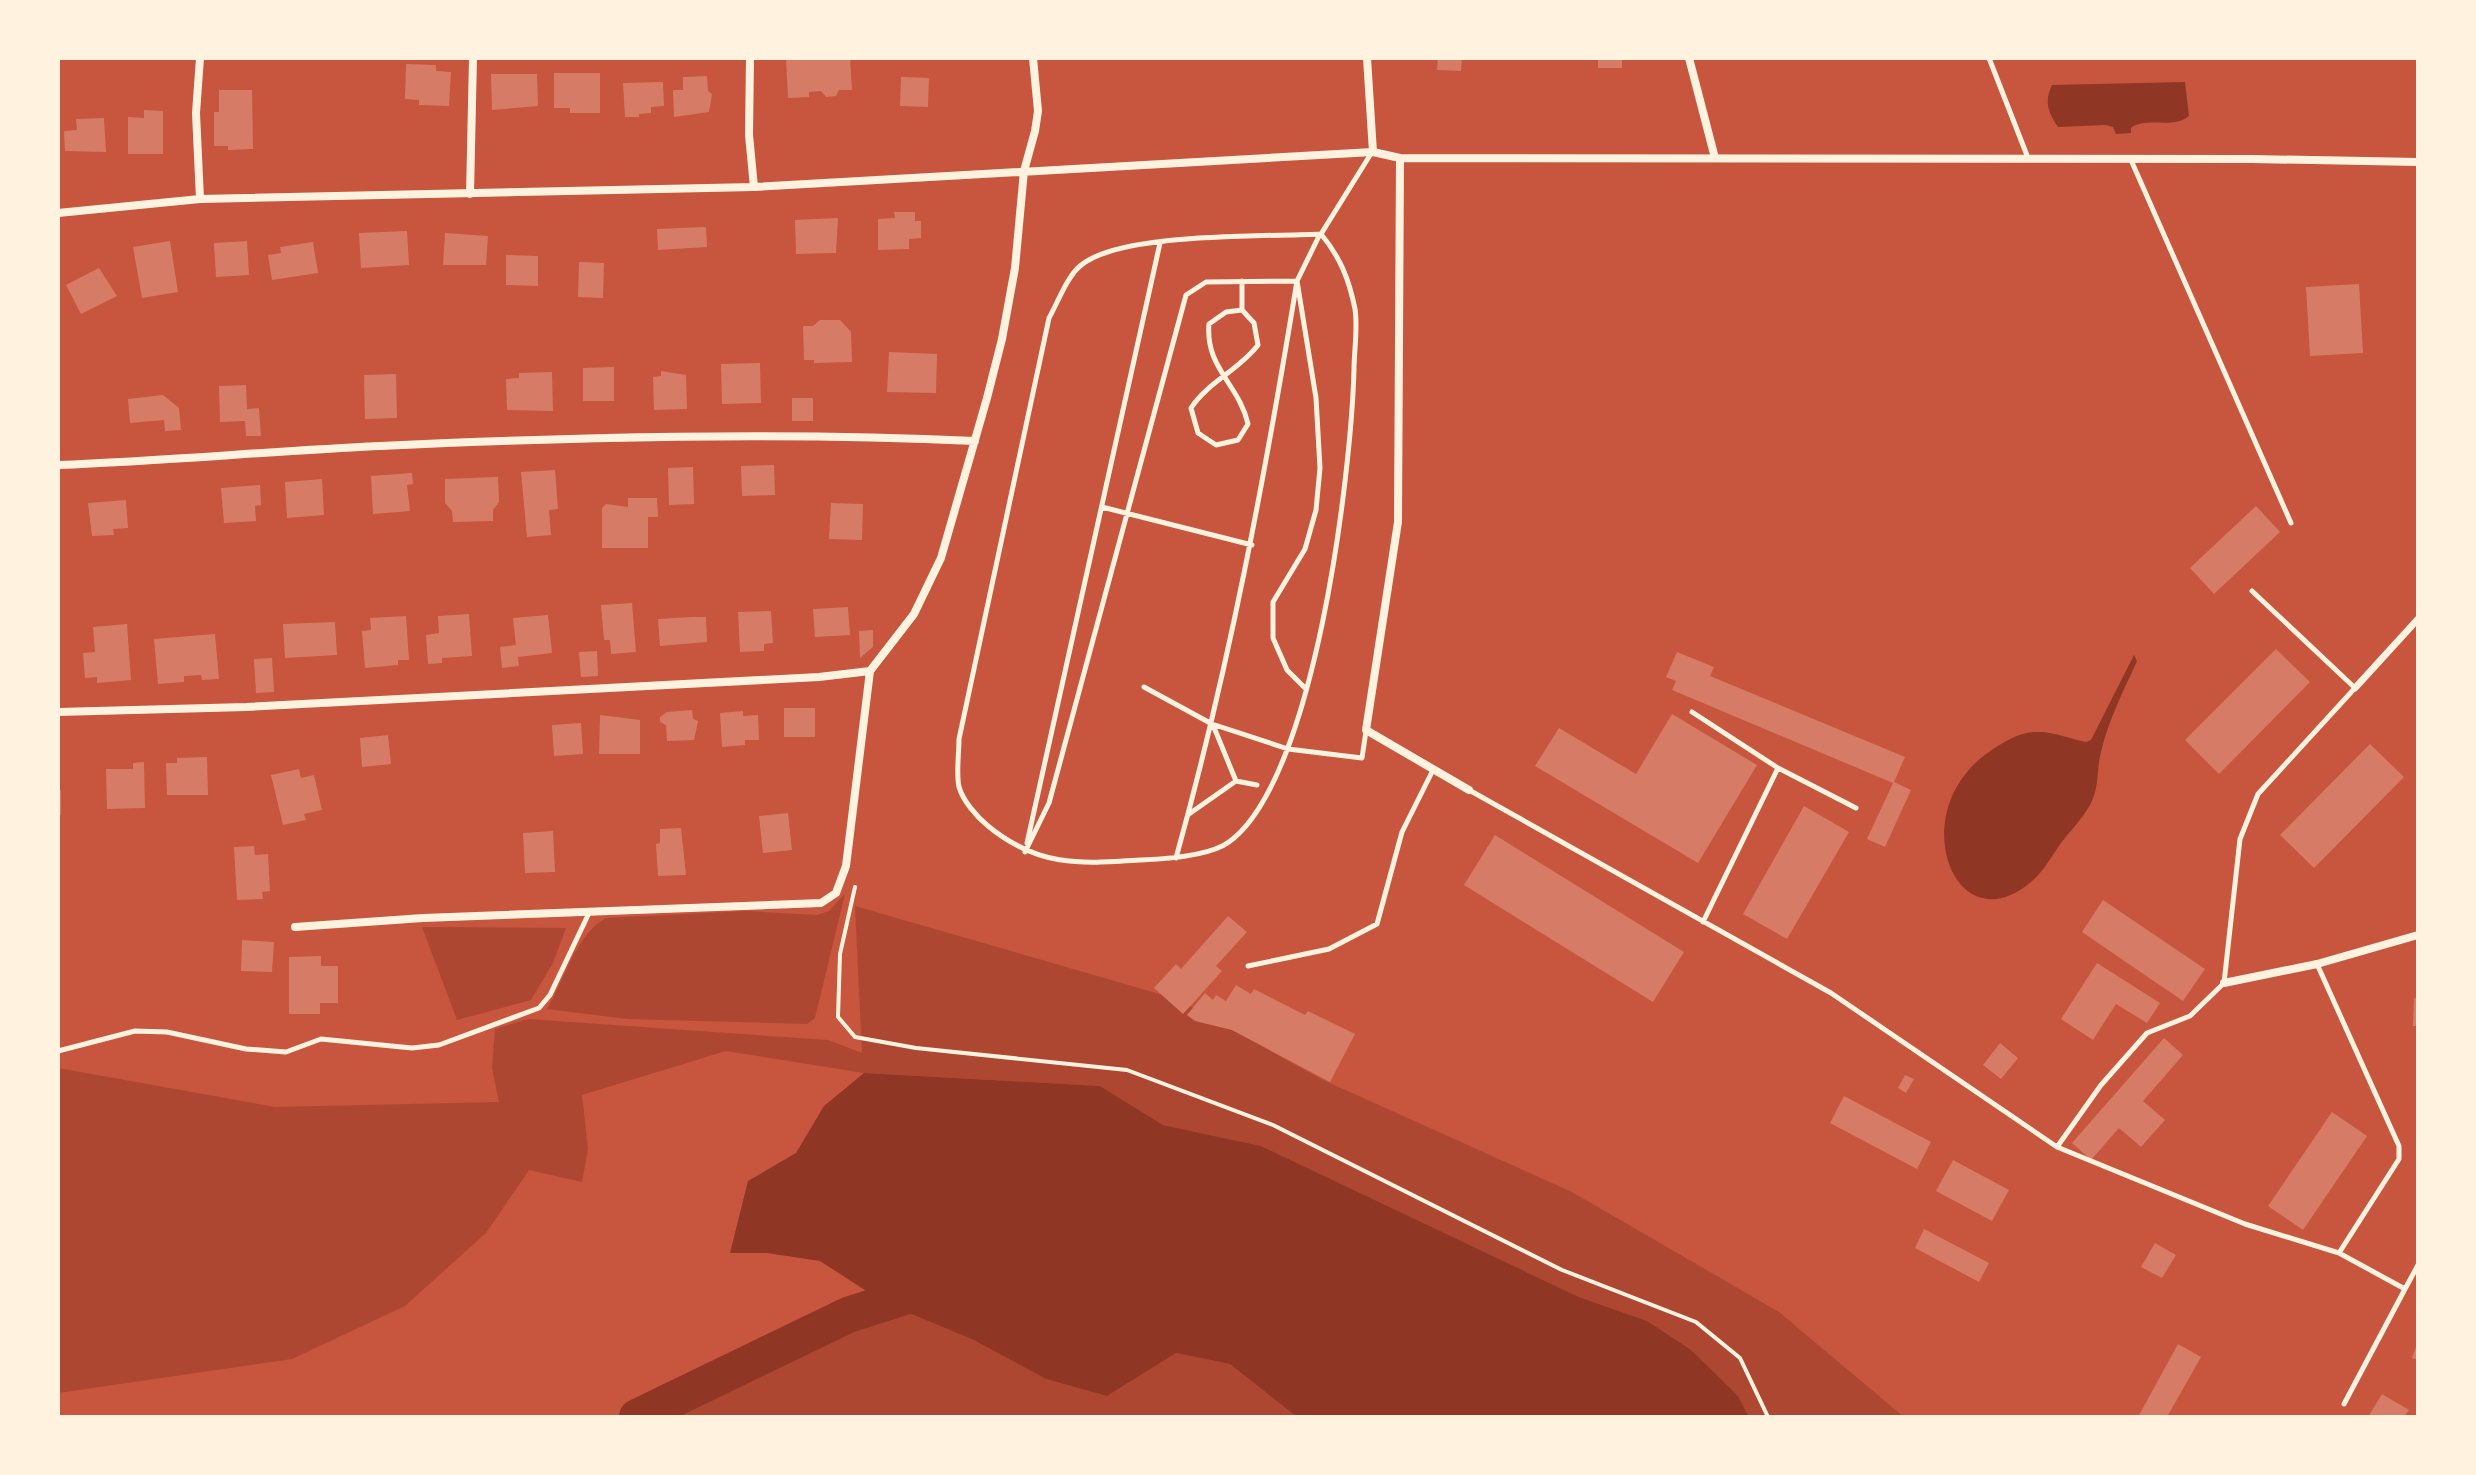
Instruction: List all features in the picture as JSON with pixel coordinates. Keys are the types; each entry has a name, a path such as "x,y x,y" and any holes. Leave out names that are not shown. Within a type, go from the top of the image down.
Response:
{"street":[{"path":"200,58 196,113 200,199"},
{"path":"470,194 473,58"},
{"path":"750,58 749,135 754,187"},
{"path":"295,927 423,918 811,905 829,899 846,866 870,671 914,614 941,558 975,441 1007,311 1024,171 1038,111 1033,58"},
{"path":"1367,58 1373,152"},
{"path":"1689,58 1715,158"},
{"path":"58,213 200,199 754,187 1373,152 1400,158 2418,162"},
{"path":"1400,158 1398,522 1366,730 1469,790"},
{"path":"58,465 381,446 717,436 843,435 975,441"},
{"path":"2355,688 2418,619"},
{"path":"58,712 246,707 819,677 870,671"},
{"path":"2224,983 2317,964 2418,935"}],"lane":[{"path":"1989,58 2028,159"},
{"path":"1176,858 1212,724 1252,545 1297,281 1321,234 1373,152"},
{"path":"2130,159 2291,523"},
{"path":"1321,234 1342,260 1355,312 1352,432 1341,523 1306,689 1288,749 1265,801 1228,843 1176,858 1099,863 1047,861 1025,852 977,817 959,788 959,739 1049,318 1079,266 1108,250 1160,243 1321,234"},
{"path":"1025,852 1160,243"},
{"path":"1242,281 1242,310 1254,323 1258,345 1224,379 1200,394 1191,408 1198,433 1216,445 1238,440 1248,424 1243,404 1224,379 1207,346 1209,324 1226,312 1242,310"},
{"path":"1025,852 1049,803 1186,295 1206,282 1297,281"},
{"path":"1297,281 1316,398 1320,468 1316,510 1305,549 1273,602 1273,638 1287,670 1306,689"},
{"path":"1102,506 1252,545"},
{"path":"2057,1147 2101,1085 2147,1033 2190,1016 2224,983 2240,839 2258,794 2355,688 2252,591"},
{"path":"1144,687 1212,724 1288,749 1362,758 1366,730"},
{"path":"1692,712 1778,768 1856,808"},
{"path":"1212,724 1236,781"},
{"path":"1703,922 1778,768"},
{"path":"1248,966 1329,949 1377,924 1402,832 1433,770"},
{"path":"1188,815 1236,781 1257,785"},
{"path":"1469,790 1831,993 2057,1147 2245,1224 2339,1253 2405,1289"},
{"path":"58,1051 135,1031 167,1032 246,1049 286,1052 321,1039 412,1048 439,1045 539,1008 550,995 589,913"},
{"path":"2317,964 2399,1146 2399,1159 2339,1253"},
{"path":"2344,1404 2418,1265"}],"path":[{"path":"856,883 840,954 838,1017 855,1037 916,1048 1127,1070 1273,1125 1562,1270 1696,1322 1740,1358 1768,1417"}],"shaded area":[{"path":"2185,82 2189,116 2175,122 2137,125 2131,128 2131,133 2116,134 2113,127 2106,125 2058,127 2048,107 2052,85"},
{"path":"2134,655 2137,661 2104,740 2093,798 2044,869 2031,882 2004,897 1980,897 1961,885 1949,864 1944,836 1948,806 1963,777 1989,752 2019,735 2045,732 2086,742 2091,740"},
{"path":"845,894 815,1018 807,1024 627,1019 547,1009 579,946 606,918 746,911 817,915 829,911"},
{"path":"855,906 1177,999 1321,1079 1572,1192 1779,1312 1904,1417 1749,1417 1738,1396 1647,1321 1579,1297 1261,1146 1163,1125 1100,1086 864,1073 726,1051 582,1095 588,1149 582,1182 529,1170 486,1233 405,1306 292,1359 58,1393 58,1068 275,1107 499,1102 492,1068 495,1029 528,1019 828,1040 862,1053"},
{"path":"422,927 566,928 553,963 531,1000 457,1020"},
{"path":"864,1073 1100,1086 1163,1125 1261,1146 1579,1297 1647,1321 1691,1350 1738,1396 1749,1417 1297,1417 1230,1364 1176,1353 1107,1396 1046,1379 974,1340 885,1303 820,1261 767,1253 730,1253 748,1181 796,1153 824,1106"},
{"path":"885,1303 975,1340 1046,1379 1107,1396 1176,1353 1230,1364 1297,1417 637,1417 848,1315"}],"building":[{"path":"786,58 850,58 852,90 839,90 836,96 826,97 821,91 809,92 809,97 788,98"},
{"path":"1438,58 1462,58 1461,71 1437,70"},
{"path":"1598,58 1622,58 1622,68 1598,68"},
{"path":"406,64 436,65 436,71 451,72 449,106 419,105 419,100 405,99"},
{"path":"554,73 600,73 600,113 570,113 570,108 554,108"},
{"path":"491,74 537,74 538,106 492,110"},
{"path":"707,76 708,91 712,94 709,112 674,117 673,90 683,90 683,77"},
{"path":"901,77 929,78 928,107 900,106"},
{"path":"663,82 664,106 651,107 651,113 639,114 639,117 625,117 623,83"},
{"path":"219,90 252,90 253,149 228,150 228,146 214,146 214,112 219,112"},
{"path":"144,110 163,111 163,154 128,154 128,117 144,118"},
{"path":"104,118 106,152 65,151 64,131 77,130 76,119"},
{"path":"894,212 915,212 915,221 921,221 921,238 909,239 909,249 878,250 878,219 895,218"},
{"path":"838,218 836,253 796,254 795,220"},
{"path":"706,227 707,247 658,250 657,229"},
{"path":"407,231 409,265 361,268 359,233"},
{"path":"445,233 488,236 486,265 443,265"},
{"path":"170,241 178,292 142,298 133,247"},
{"path":"247,241 249,275 216,277 214,243"},
{"path":"313,242 318,273 272,280 268,255 281,253 280,247"},
{"path":"506,255 538,256 538,286 506,285"},
{"path":"579,262 604,263 603,298 578,297"},
{"path":"99,268 117,296 81,314 66,285"},
{"path":"2359,284 2363,353 2310,356 2306,287"},
{"path":"820,320 840,320 851,332 852,362 814,363 814,360 804,360 803,326 813,326"},
{"path":"889,352 937,354 936,393 887,392"},
{"path":"760,363 761,403 722,404 721,364"},
{"path":"614,367 614,401 583,401 583,368"},
{"path":"661,371 686,375 687,409 654,410 653,377 661,376"},
{"path":"552,372 553,411 507,410 506,379 519,378 519,373"},
{"path":"396,374 397,418 365,419 364,375"},
{"path":"246,385 247,409 259,408 261,436 246,436 245,421 220,422 219,386"},
{"path":"163,395 179,408 181,430 165,431 164,420 130,423 128,399"},
{"path":"792,398 813,398 813,421 792,421"},
{"path":"774,465 775,495 742,496 741,466"},
{"path":"693,467 694,504 669,505 668,468"},
{"path":"555,470 558,509 549,510 551,535 527,537 521,472"},
{"path":"412,473 413,484 407,485 410,511 373,514 371,476"},
{"path":"498,477 499,502 493,510 493,521 453,522 452,511 445,503 445,479"},
{"path":"322,479 324,515 287,518 285,482"},
{"path":"260,485 261,505 255,506 256,521 224,523 221,488"},
{"path":"628,498 657,498 658,517 648,517 648,548 602,548 602,508 606,504 628,507"},
{"path":"126,500 128,528 113,529 114,535 92,536 88,503"},
{"path":"831,503 863,504 862,540 829,539"},
{"path":"2256,506 2280,532 2214,594 2190,568"},
{"path":"632,603 636,652 611,654 610,640 604,640 601,605"},
{"path":"848,607 850,635 815,637 813,609"},
{"path":"771,611 773,643 764,644 764,651 740,652 738,612"},
{"path":"469,614 472,656 442,658 442,663 428,664 426,635 439,633 438,616"},
{"path":"548,615 552,653 518,657 519,666 502,668 500,647 516,645 513,618"},
{"path":"406,616 409,660 398,660 398,665 365,668 362,631 371,630 370,618"},
{"path":"706,617 707,642 660,646 658,619"},
{"path":"335,622 337,655 285,658 283,624"},
{"path":"127,624 131,680 97,683 97,677 85,678 83,653 95,652 93,627"},
{"path":"873,630 873,647 860,658 859,631"},
{"path":"215,634 219,679 202,680 201,675 184,676 184,682 158,684 154,639"},
{"path":"2276,649 2310,682 2219,774 2185,740"},
{"path":"597,651 598,676 581,677 579,652"},
{"path":"1677,652 1714,667 1710,676 1905,757 1894,782 1911,790 1885,847 1867,839 1893,783 1672,690 1676,681 1666,677"},
{"path":"272,658 274,692 256,693 254,659"},
{"path":"784,708 815,708 815,737 784,737"},
{"path":"692,710 693,719 698,721 694,740 667,741 666,725 660,722 660,717 667,712"},
{"path":"743,711 743,716 758,715 759,740 745,740 745,745 722,747 720,713"},
{"path":"1672,714 1757,765 1698,863 1535,766 1559,728 1636,774"},
{"path":"600,715 640,720 640,754 599,754"},
{"path":"581,723 583,754 554,756 552,725"},
{"path":"388,735 391,764 362,767 360,738"},
{"path":"2370,744 2404,777 2314,868 2280,835"},
{"path":"207,757 208,795 167,795 166,763 177,763 177,758"},
{"path":"144,762 145,808 107,809 106,769 133,769 133,763"},
{"path":"299,769 301,778 314,775 322,810 304,814 306,820 283,825 271,775"},
{"path":"58,790 61,790 61,815 58,815"},
{"path":"1804,806 1849,832 1787,939 1743,914"},
{"path":"788,813 792,850 763,853 759,816"},
{"path":"681,828 686,875 658,876 656,844 660,843 660,829"},
{"path":"553,831 555,872 525,873 523,833"},
{"path":"1495,835 1684,952 1653,1002 1464,885"},
{"path":"254,846 255,855 268,854 270,891 262,892 263,899 237,900 234,847"},
{"path":"2103,900 2205,969 2183,1001 2082,932"},
{"path":"1228,916 1247,932 1216,966 1222,971 1183,1014 1154,988 1176,964 1181,969"},
{"path":"242,940 274,942 272,972 241,971"},
{"path":"321,956 321,966 338,966 338,1003 320,1003 320,1014 289,1014 289,957"},
{"path":"2097,963 2160,1003 2147,1023 2116,1004 2093,1040 2061,1019"},
{"path":"1236,985 1251,994 1254,989 1305,1015 1308,1011 1355,1034 1330,1082 1232,1030 1195,1021 1187,1015 1205,993 1213,1000 1216,995 1226,1001"},
{"path":"2414,998 2418,999 2418,1026 2413,1026"},
{"path":"2164,1038 2183,1055 2143,1101 2165,1120 2141,1147 2119,1128 2091,1160 2072,1143"},
{"path":"2000,1043 2018,1058 2001,1079 1983,1065"},
{"path":"1905,1075 1914,1079 1906,1093 1898,1088"},
{"path":"1844,1096 1931,1142 1917,1169 1830,1123"},
{"path":"2332,1112 2367,1136 2303,1230 2268,1206"},
{"path":"1953,1160 2009,1190 1992,1221 1936,1191"},
{"path":"1924,1229 1989,1263 1979,1282 1915,1248"},
{"path":"2155,1243 2176,1255 2162,1278 2141,1267"},
{"path":"2418,1341 2418,1360 2412,1358"},
{"path":"2178,1344 2201,1357 2167,1417 2138,1417"},
{"path":"2382,1394 2409,1410 2404,1417 2368,1417"}],"waterway":[{"path":"637,1417 848,1315 932,1288"}]}
